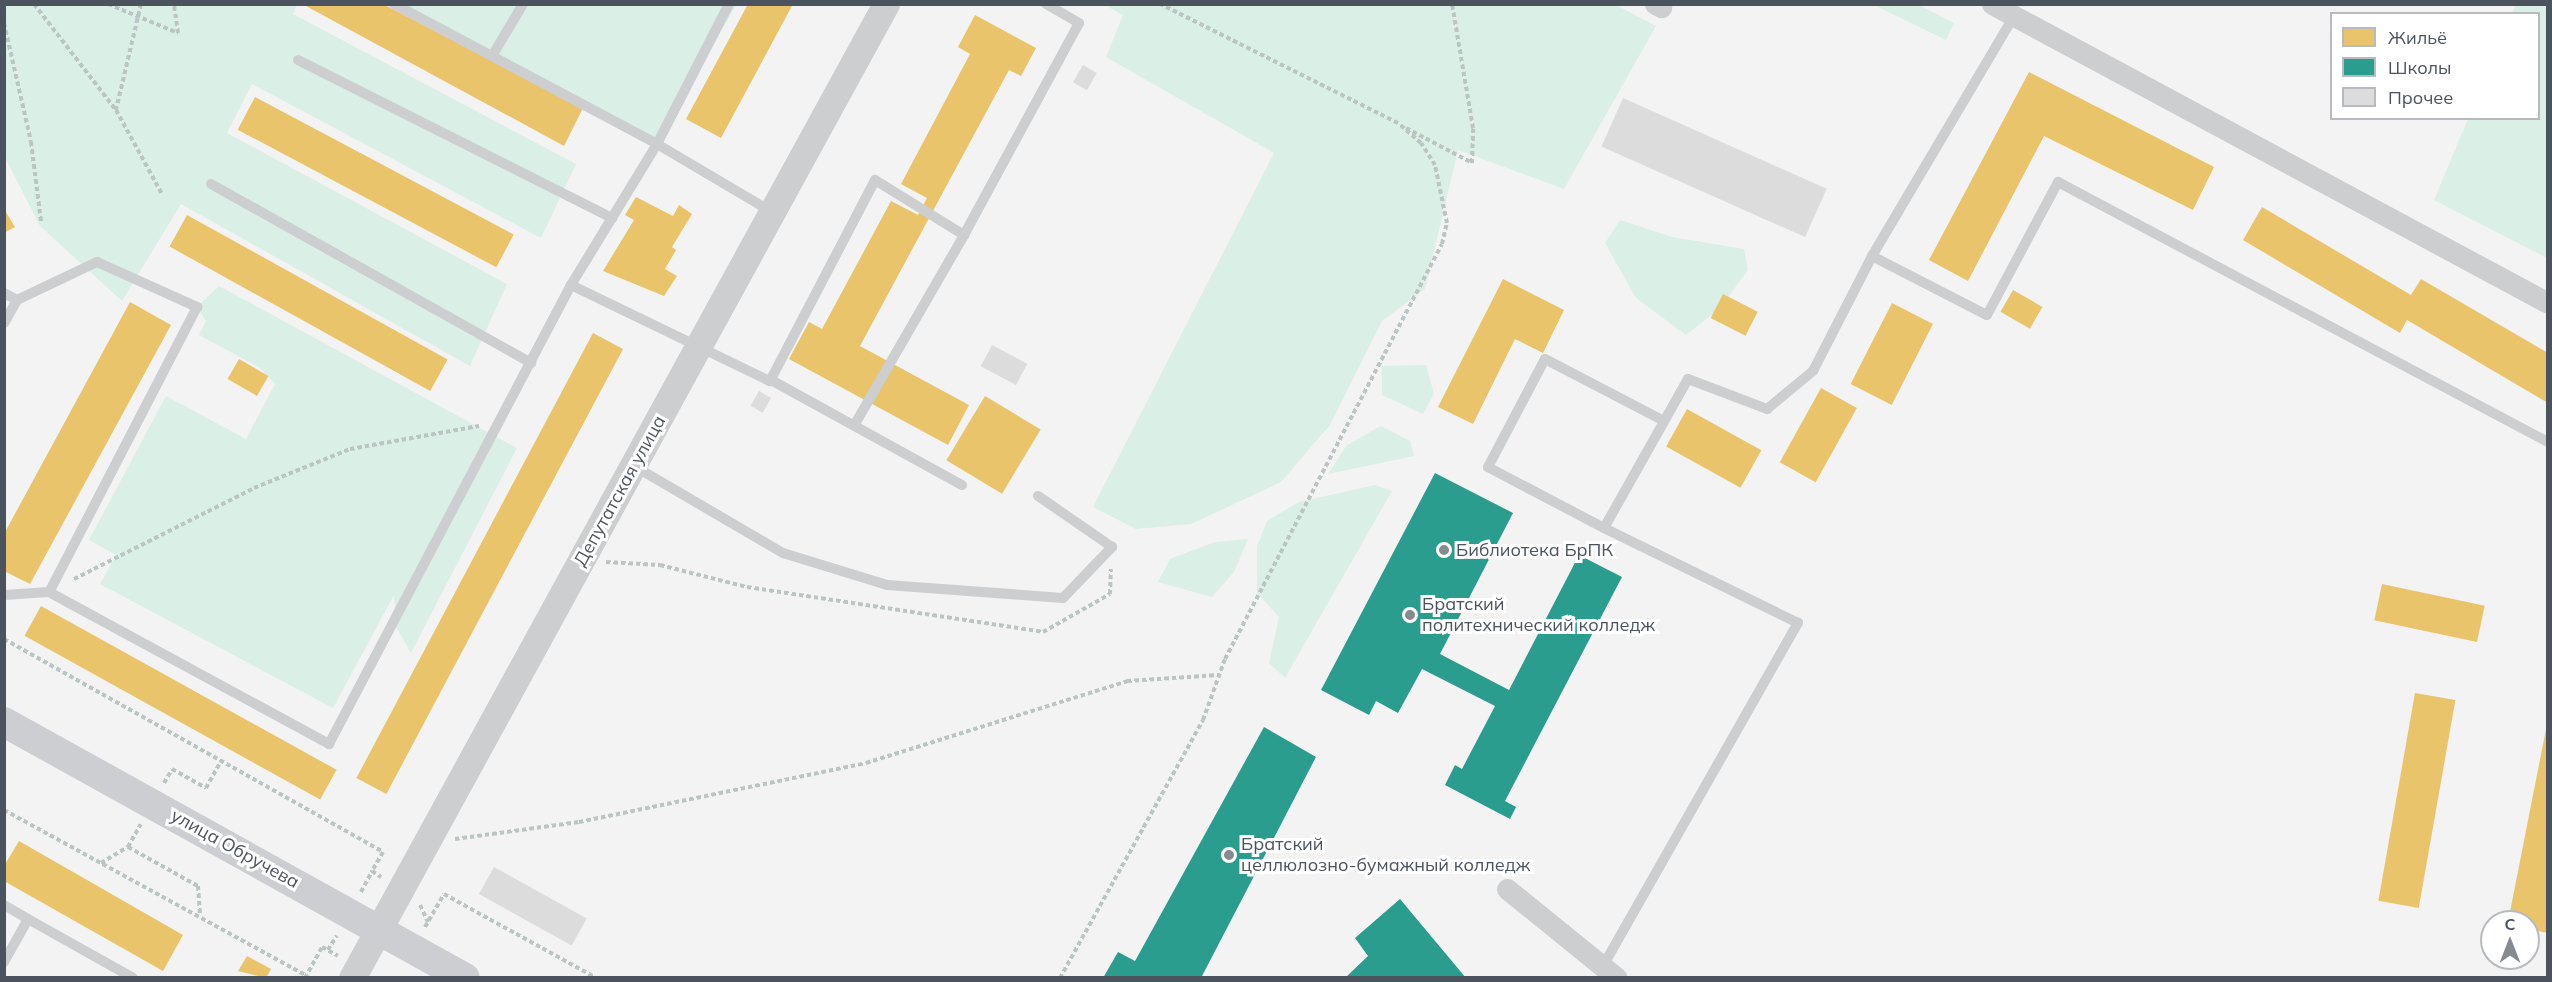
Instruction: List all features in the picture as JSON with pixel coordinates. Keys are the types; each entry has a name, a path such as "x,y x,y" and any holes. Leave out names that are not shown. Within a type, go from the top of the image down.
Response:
{"main road":[{"name":"улица Обручева","path":"4,722 379,928 465,978"}],"street":[{"name":"Депутатская улица","path":"352,978 886,4"},
{"path":"1992,4 2547,303"},
{"path":"1507,889 1610,972"}],"lane":[{"path":"394,4 657,144 773,213"},
{"path":"492,56 523,4"},
{"path":"4,595 49,592 329,744 571,285 657,144 729,4"},
{"path":"855,424 964,235 1079,23 1046,4"},
{"path":"1604,528 1688,379 1767,409 1813,371 1872,256 2014,16"},
{"path":"298,60 612,218"},
{"path":"771,380 875,180 964,235"},
{"path":"1872,256 1987,315 2058,182 2547,442"},
{"path":"211,184 531,363"},
{"path":"4,323 17,300 97,262 196,307 49,592"},
{"path":"571,285 698,350 771,380 855,424 962,485"},
{"path":"4,293 17,300"},
{"path":"1610,972 1798,623 1604,528 1488,467 1545,359 1664,421"},
{"path":"634,466 783,553 887,585 1063,598 1112,547 1038,496"},
{"path":"4,905 133,978"},
{"path":"4,962 28,919"}],"path":[{"path":"34,4 116,110 162,194"},
{"path":"108,4 177,33 174,4"},
{"path":"116,110 141,4"},
{"path":"1160,4 1398,123 1472,163 1473,128 1452,4"},
{"path":"4,23 31,142 41,221"},
{"path":"1060,978 1203,720 1219,675 1442,244 1445,202 1435,165 1421,143 1398,123"},
{"path":"49,592 254,488 350,449 486,425"},
{"path":"4,639 383,852 372,872"},
{"path":"424,844 579,822 866,763 1127,681 1219,675"},
{"path":"4,810 306,975"},
{"path":"101,863 128,847 198,886 200,917"},
{"path":"414,948 444,894 596,978"}],"green space":[{"path":"4,5 297,5 293,14 576,164 541,238 252,84 227,133 507,284 470,366 181,204 122,301 40,226 5,157"},
{"path":"400,5 736,5 657,144"},
{"path":"1105,5 1616,5 1656,26 1564,189 1458,150 1425,289 1382,321 1330,425 1281,482 1191,524 1136,529 1093,507 1274,153 1106,57 1123,15"},
{"path":"1874,5 1919,5 1954,23 1946,40"},
{"path":"2516,5 2547,5 2547,258 2434,200 2468,120 2540,120 2540,12 2512,12"},
{"path":"1620,220 1672,237 1744,249 1748,270 1720,308 1686,335 1636,298 1605,243"},
{"path":"219,286 517,448 411,653 396,627 394,595 333,708 100,584 116,555 89,540 166,396 246,439 275,384 260,368 199,335 206,321 197,307"},
{"path":"1426,365 1434,394 1423,414 1382,395 1382,366"},
{"path":"1381,426 1410,441 1414,456 1328,474 1347,445"},
{"path":"1375,485 1392,491 1285,678 1269,663 1279,617 1257,593 1257,546 1267,521 1299,502"},
{"path":"1248,539 1234,572 1212,597 1158,582 1170,559 1215,542"}],"building: Жильё":[{"path":"383,4 583,108 564,146 306,6"},
{"path":"748,4 793,4 721,138 686,119"},
{"path":"975,15 1036,48 1021,76 1009,70 860,346 969,405 948,445 789,359 809,322 822,329 891,201 918,215 927,198 901,184 970,54 958,47"},
{"path":"2029,72 2214,167 2193,210 2044,136 1968,281 1929,260"},
{"path":"255,97 514,235 496,267 238,130"},
{"path":"636,197 673,216 679,205 692,214 672,247 676,250 665,269 677,276 664,296 603,271 634,220 625,215"},
{"path":"2262,207 2411,295 2421,279 2548,353 2548,403 2407,320 2400,333 2243,240"},
{"path":"4,209 15,227 4,233"},
{"path":"187,215 448,359 430,391 170,246"},
{"path":"1503,279 1564,310 1543,353 1515,339 1473,424 1438,407"},
{"path":"2013,290 2042,307 2030,329 2000,312"},
{"path":"1723,294 1758,312 1745,336 1711,318"},
{"path":"130,302 171,325 30,584 4,571 4,534"},
{"path":"1892,303 1933,324 1892,405 1851,384"},
{"path":"593,333 623,349 386,794 356,778"},
{"path":"239,359 268,376 257,396 228,379"},
{"path":"1821,388 1857,408 1816,482 1780,462"},
{"path":"985,396 1041,429 1002,494 946,460"},
{"path":"1687,409 1761,450 1740,488 1666,447"},
{"path":"2382,584 2485,606 2477,642 2374,620"},
{"path":"41,606 337,770 320,800 25,636"},
{"path":"2415,693 2455,700 2419,908 2378,901"},
{"path":"2546,729 2548,729 2548,933 2540,931 2540,910 2510,910"},
{"path":"19,841 183,935 163,971 4,881 4,866"},
{"path":"247,956 271,969 266,978 238,971"}],"building: Школы":[{"name":"Братский политехнический колледж","path":"1435,473 1513,513 1440,654 1509,690 1579,555 1622,577 1505,801 1516,807 1510,819 1445,785 1455,765 1462,769 1495,706 1422,669 1398,713 1376,701 1369,715 1321,690"},
{"name":"Братский целлюлозно-бумажный колледж","path":"1264,727 1316,757 1201,978 1103,978 1118,952 1135,961"},
{"name":"Братский целлюлозно-бумажный колледж","path":"1400,899 1466,978 1345,978 1368,956 1355,938"}],"building: Прочее":[{"path":"1083,65 1097,73 1087,90 1073,82"},
{"path":"1623,98 1827,189 1805,237 1601,146"},
{"path":"992,345 1027,364 1016,385 981,366"},
{"path":"759,391 771,398 763,413 750,406"},
{"path":"494,867 587,918 572,946 479,894"}],"place":[{"name":"Библиотека БрПК","path":"1444,550"},
{"name":"Братский политехнический колледж","path":"1410,615"},
{"name":"Братский целлюлозно-бумажный колледж","path":"1229,855"}]}
